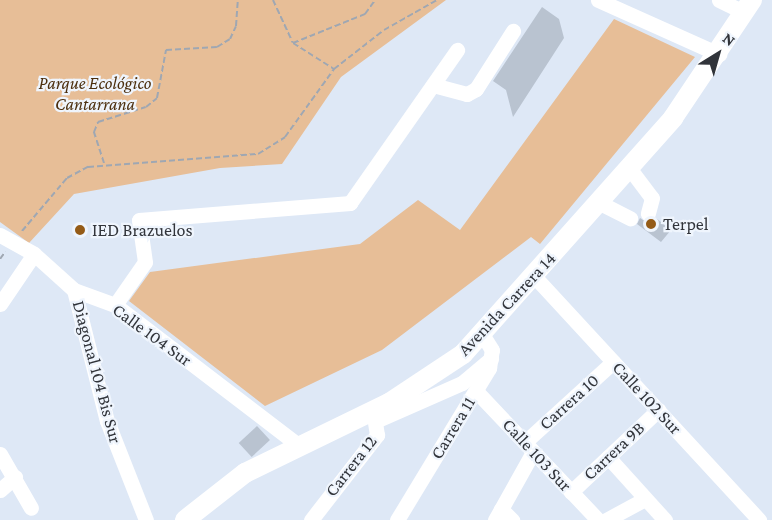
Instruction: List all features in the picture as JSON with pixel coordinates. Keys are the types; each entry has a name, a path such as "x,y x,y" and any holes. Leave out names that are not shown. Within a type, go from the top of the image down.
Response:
{"main road":[{"name":"Avenida Carrera 14","path":"185,520 245,473 298,445 376,415 436,375 482,334 630,169 719,54 748,6"}],"street":[{"path":"598,0 719,54"},
{"path":"719,0 748,6"},
{"path":"433,85 467,94 477,89 513,31"},
{"path":"115,305 145,262 139,220 350,203 457,50"},
{"path":"630,169 652,198 648,213"},
{"path":"600,203 630,219"},
{"name":"Calle 104 Sur","path":"6,239 34,254 74,290 115,305 298,445"},
{"path":"0,304 34,254"},
{"name":"Calle 102 Sur","path":"534,276 759,520"},
{"name":"Diagonal 104 Bis Sur","path":"74,290 107,422 146,520"},
{"path":"376,415 462,383 493,358 482,334"},
{"name":"Carrera 11","path":"397,520 476,391 493,358"},
{"name":"Carrera 10","path":"503,516 529,447 613,362"},
{"name":"Calle 103 Sur","path":"476,391 598,520"},
{"name":"Carrera 9B","path":"571,492 658,410"},
{"name":"Carrera 12","path":"313,520 345,471 373,441 376,415"},
{"path":"0,454 31,508"},
{"path":"608,457 665,520"},
{"path":"0,490 15,477"},
{"path":"606,520 645,499"}],"path":[{"path":"104,163 94,132 98,122 146,107 157,98 165,50 217,47 230,39 237,26 238,0"},
{"path":"273,0 293,43 334,69"},
{"path":"293,43 365,14 375,0"},
{"path":"0,259 6,239 67,178 104,163 258,154 285,137 334,69 384,30 437,0"}],"green space":[{"name":"Parque Ecológico Cantarrana","path":"0,0 446,0 341,77 282,164 220,168 74,194 29,243 0,222"},
{"path":"614,19 695,57 540,244 531,237 382,350 265,406 129,301 150,272 360,244 418,200 460,230"}],"building":[{"path":"542,7 559,19 564,38 513,117 506,90 493,81"},
{"path":"640,218 646,222 656,218 671,230 661,242 637,224"},
{"path":"257,426 270,440 252,457 239,443"}],"place":[{"name":"Terpel","path":"651,224"},
{"name":"IED Brazuelos","path":"80,230"}]}
